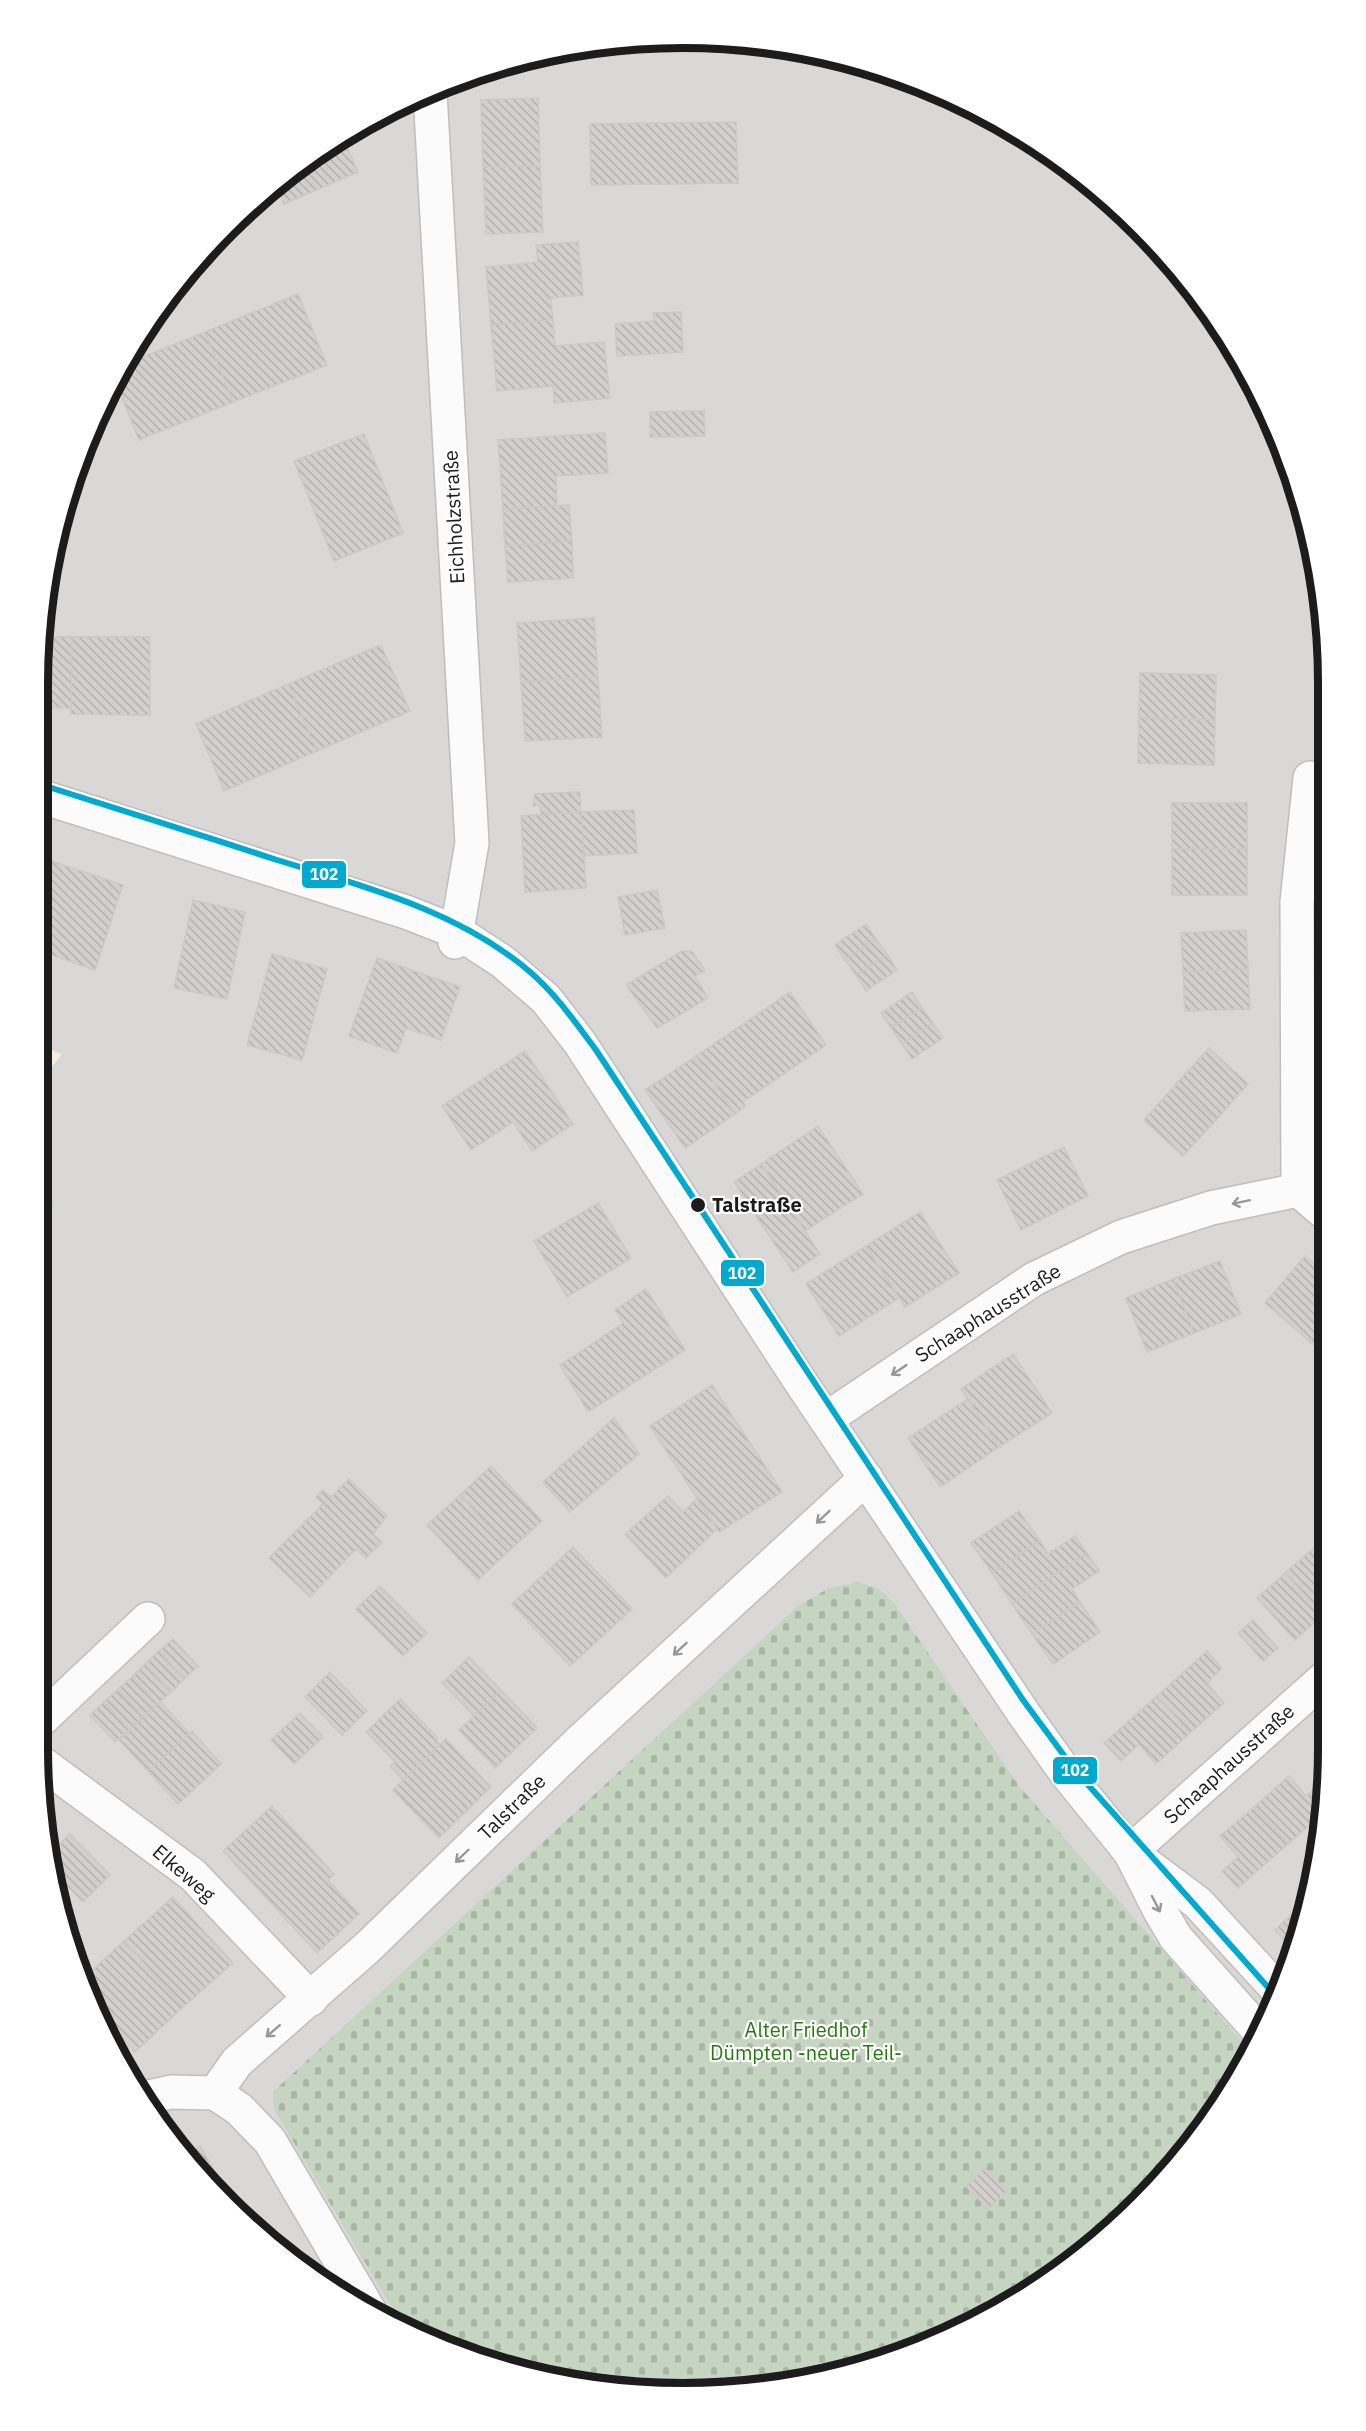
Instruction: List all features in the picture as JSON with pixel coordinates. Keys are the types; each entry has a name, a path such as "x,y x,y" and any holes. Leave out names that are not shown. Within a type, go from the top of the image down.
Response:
{"street":[{"name":"Eichholzstraße","path":"430,100 472,843 456,937"},
{"path":"1310,778 1297,902 1298,1190 1318,1207"},
{"path":"48,799 406,912 503,962 546,999 580,1043 826,1419 1024,1714 1066,1773 1130,1852 1176,1938 1254,2026"},
{"name":"Schaaphausstraße","path":"826,1419 1034,1279 1121,1237 1211,1208 1298,1190"},
{"name":"Talstraße","path":"214,2093 237,2062 368,1947 576,1744 866,1478"},
{"path":"48,1713 148,1619"},
{"name":"Schaaphausstraße","path":"1130,1852 1318,1684"},
{"name":"Elkeweg","path":"48,1768 194,1875 311,1999"},
{"path":"1130,1852 1198,1903 1272,1984"},
{"path":"152,2096 171,2092 214,2093 239,2109 270,2141 360,2295"}],"shaded area":[{"path":"641,49 725,49 766,53 807,60 887,82 964,113 1000,133 1070,179 1132,234 1187,296 1211,330 1253,402 1270,440 1296,519 1313,600 1318,683 1317,1790 1306,1872 1284,1952 1253,2029 1233,2066 1187,2135 1132,2197 1070,2252 1036,2276 964,2318 887,2349 807,2371 766,2378 725,2382 641,2382 559,2371 479,2349 440,2335 365,2298 296,2252 234,2197 206,2167 179,2135 133,2066 96,1991 82,1952 60,1872 49,1790 49,641 60,559 82,479 113,402 133,365 179,296 206,264 234,234 296,179 330,155 402,113 440,96 519,70 559,60"},
{"path":"48,1049 62,1054 48,1072"}],"green space":[{"name":"Alter Friedhof Dümpten -neuer Teil-","path":"858,1582 879,1589 894,1603 1019,1786 1245,2045 1233,2066 1187,2135 1160,2167 1132,2197 1070,2252 1036,2276 964,2318 926,2335 847,2361 807,2371 725,2382 641,2382 600,2378 559,2371 479,2349 440,2335 396,2315 274,2109 273,2092 798,1606 829,1588"}],"building":[{"path":"538,98 540,166 483,167 481,100"},
{"path":"736,122 738,183 591,185 590,124"},
{"path":"346,145 358,172 284,204 280,193"},
{"path":"540,166 543,232 486,234 483,167"},
{"path":"578,242 583,295 551,298 553,320 491,325 486,267 538,262 536,245"},
{"path":"298,294 327,365 233,402 205,332"},
{"path":"681,312 683,352 617,356 615,324 654,321 653,313"},
{"path":"553,320 555,346 604,342 610,398 554,403 553,386 497,391 491,325"},
{"path":"205,332 233,402 139,440 119,391 137,359"},
{"path":"704,411 705,436 650,437 650,412"},
{"path":"605,433 608,473 556,476 557,506 503,509 498,440"},
{"path":"364,434 403,533 334,561 294,461"},
{"path":"569,505 572,541 505,546 503,509"},
{"path":"572,541 573,578 508,582 505,546"},
{"path":"594,618 598,677 521,682 517,623"},
{"path":"49,636 72,637 72,708 48,708"},
{"path":"72,637 150,637 150,715 71,714"},
{"path":"381,645 410,711 317,751 288,684"},
{"path":"1140,673 1216,675 1215,720 1139,718"},
{"path":"598,677 602,737 525,741 521,682"},
{"path":"288,684 317,751 224,791 196,724"},
{"path":"1139,718 1215,720 1214,765 1138,763"},
{"path":"580,792 581,812 541,815 540,805 533,806 535,794"},
{"path":"1172,803 1247,803 1247,849 1172,849"},
{"path":"634,810 637,853 583,856 581,812"},
{"path":"581,812 586,888 525,892 521,816"},
{"path":"1172,849 1247,849 1247,895 1172,895"},
{"path":"48,860 123,885 95,970 48,954"},
{"path":"657,890 665,928 625,935 618,897"},
{"path":"193,900 245,912 227,999 174,988"},
{"path":"866,924 876,939 845,960 835,945"},
{"path":"1246,930 1248,969 1183,972 1181,933"},
{"path":"876,939 887,954 856,975 845,960"},
{"path":"682,951 692,951 705,971 695,976 708,998 657,1028 626,985"},
{"path":"272,954 327,969 302,1060 247,1045"},
{"path":"887,954 897,970 866,991 856,975"},
{"path":"377,958 460,987 441,1040 406,1028 397,1053 349,1036"},
{"path":"1248,969 1250,1009 1185,1011 1183,972"},
{"path":"790,992 826,1045 743,1102 746,1106 735,1114 696,1056"},
{"path":"912,992 922,1008 891,1028 881,1013"},
{"path":"922,1008 933,1023 902,1044 891,1028"},
{"path":"933,1023 943,1038 912,1059 902,1044"},
{"path":"1209,1048 1248,1084 1216,1120 1176,1084"},
{"path":"525,1051 573,1124 532,1151 513,1122 471,1150 442,1106"},
{"path":"696,1056 735,1114 685,1148 645,1090"},
{"path":"1176,1084 1216,1120 1183,1156 1144,1120"},
{"path":"818,1126 863,1194 805,1231 761,1164"},
{"path":"1064,1147 1088,1196 1021,1230 997,1180"},
{"path":"761,1164 820,1254 793,1272 734,1182"},
{"path":"598,1203 631,1258 567,1297 534,1241"},
{"path":"920,1212 959,1273 905,1307 866,1246"},
{"path":"866,1246 899,1298 839,1336 806,1284"},
{"path":"1305,1256 1318,1268 1318,1330 1309,1341 1265,1303"},
{"path":"1220,1261 1241,1314 1194,1333 1173,1279"},
{"path":"1173,1279 1194,1333 1147,1352 1126,1298"},
{"path":"646,1289 685,1350 588,1412 560,1365 623,1323 615,1310"},
{"path":"1318,1330 1318,1348 1309,1341"},
{"path":"1013,1354 1052,1413 999,1447 961,1389"},
{"path":"712,1385 782,1492 719,1532 650,1426"},
{"path":"968,1399 999,1447 940,1487 908,1438"},
{"path":"614,1418 639,1454 570,1512 543,1482"},
{"path":"491,1466 542,1521 510,1550 460,1495"},
{"path":"349,1479 387,1516 373,1534 382,1542 366,1558 356,1549 310,1597 269,1558 323,1504 316,1497 323,1490 331,1497"},
{"path":"460,1495 510,1550 478,1580 427,1525"},
{"path":"668,1496 683,1512 697,1499 717,1529 666,1578 625,1534"},
{"path":"1019,1511 1040,1541 992,1573 971,1543"},
{"path":"1075,1536 1087,1553 1012,1604 992,1573 1040,1541 1048,1554"},
{"path":"573,1547 632,1609 570,1666 512,1604"},
{"path":"1314,1548 1318,1552 1318,1609 1285,1573"},
{"path":"1087,1553 1099,1571 1072,1589 1080,1602 1032,1634 1012,1604"},
{"path":"1285,1573 1318,1609 1318,1619 1295,1640 1257,1598"},
{"path":"380,1586 427,1633 403,1656 356,1609"},
{"path":"1080,1602 1100,1632 1053,1664 1032,1634"},
{"path":"1253,1620 1278,1648 1263,1661 1238,1633"},
{"path":"173,1639 198,1666 184,1679 159,1651"},
{"path":"159,1651 184,1679 171,1692 145,1664"},
{"path":"1207,1651 1222,1668 1207,1683 1224,1703 1190,1733 1157,1696"},
{"path":"469,1657 501,1690 474,1716 442,1683"},
{"path":"145,1664 171,1692 157,1704 132,1677"},
{"path":"330,1672 367,1711 342,1735 305,1697"},
{"path":"132,1677 157,1704 143,1717 118,1689"},
{"path":"118,1689 143,1717 129,1730 104,1702"},
{"path":"501,1690 537,1728 495,1768 459,1730"},
{"path":"1157,1696 1190,1733 1156,1764 1139,1744 1121,1761 1104,1743"},
{"path":"400,1699 438,1738 436,1740 440,1745 403,1780 390,1766 395,1762 366,1732"},
{"path":"160,1701 190,1734 148,1771 119,1740"},
{"path":"104,1702 129,1730 115,1742 90,1715"},
{"path":"300,1713 323,1737 294,1764 271,1740"},
{"path":"192,1731 221,1764 178,1804 148,1771"},
{"path":"446,1739 491,1787 439,1838 393,1790"},
{"path":"1289,1776 1306,1796 1317,1787 1314,1821 1288,1844 1254,1807"},
{"path":"272,1806 334,1874 328,1880 359,1914 317,1953 223,1851"},
{"path":"1254,1807 1288,1844 1238,1888 1222,1871 1238,1857 1220,1836"},
{"path":"70,1834 110,1875 83,1902 62,1881 56,1848"},
{"path":"173,1897 233,1963 183,2007 124,1941"},
{"path":"1297,1910 1287,1943 1275,1930"},
{"path":"124,1941 183,2007 135,2052 112,2027 90,1973"},
{"path":"200,2146 223,2186 206,2167 192,2151"},
{"path":"985,2168 1007,2191 988,2209 966,2186"}],"transit line":[{"name":"102","path":"48,787 409,903 472,932 501,950 539,980 565,1009 596,1050 1023,1700 1074,1769 1270,1990"}],"place":[{"name":"Talstraße","path":"698,1205"}]}
